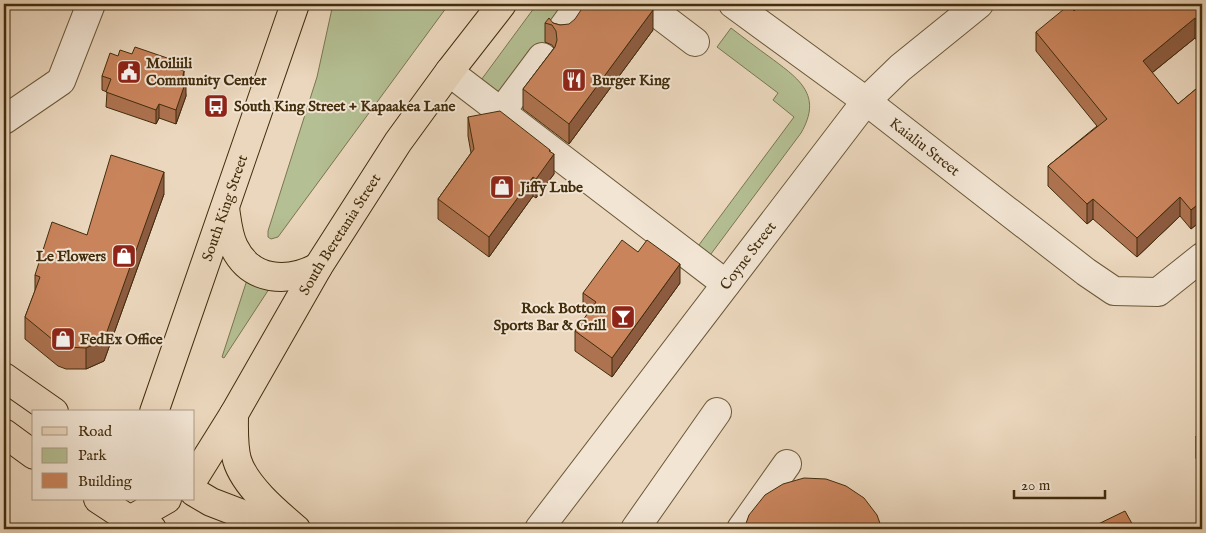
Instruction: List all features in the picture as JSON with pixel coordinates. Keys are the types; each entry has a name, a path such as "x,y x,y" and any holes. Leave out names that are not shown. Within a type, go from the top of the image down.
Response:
{"main road":[{"name":"South King Street","path":"155,410 295,4"},
{"name":"South Beretania Street","path":"195,476 234,414 318,267 398,142 502,4"},
{"path":"225,207 229,232 235,248 245,262 252,267 267,275 284,278 301,275 318,267"},
{"path":"4,377 51,410"},
{"path":"234,414 235,446 240,468 256,491 296,529"},
{"path":"4,433 32,454"},
{"path":"195,493 211,502 282,529"},
{"path":"100,500 135,519 165,500"}],"street":[{"path":"4,120 61,80 91,4"},
{"path":"562,29 580,4"},
{"path":"645,4 695,42"},
{"name":"Kaialiu Street","path":"733,4 866,100 1086,272 1114,291 1158,292 1202,257"},
{"name":"Coyne Street","path":"539,529 866,100 900,68 980,4"},
{"path":"501,112 542,57"},
{"path":"449,72 726,284"},
{"path":"635,529 717,412"},
{"path":"741,529 787,464"}],"green space":[{"path":"333,4 449,4 278,237 271,239 268,237 268,231 317,77"},
{"path":"537,4 580,4 558,26 537,53 501,112 473,91"},
{"path":"731,28 799,81 809,98 810,108 801,133 702,266 690,257 794,117 773,100 778,93 717,47"},
{"path":"247,280 269,289 224,358 222,357"}],"building":[{"name":"Burger King","path":"585,4 644,4 653,10 569,124 523,89 555,47 557,40 556,31 552,25 545,23 549,18 553,23 560,25 569,24 575,19"},
{"path":"1082,4 1202,4 1202,28 1195,18 1143,61 1178,104 1202,84 1202,201 1191,210 1180,197 1137,238 1093,199 1087,204 1048,166 1107,119 1036,32 1069,5 1074,11"},
{"path":"135,47 173,60 170,67 184,71 182,79 186,81 176,110 159,104 156,110 106,92 111,79 102,76 110,53 118,56 120,50 132,54"},
{"name":"Jiffy Lube","path":"500,111 554,154 536,179 533,177 489,237 438,199 474,149 468,117"},
{"path":"111,155 164,172 104,340 86,348 66,347 58,344 25,317 40,277 35,275 52,222 87,235"},
{"name":"Rock Bottom Sports Bar & Grill","path":"622,240 638,252 647,240 680,264 612,358 575,331 596,302 583,293"},
{"path":"1202,432 1202,449 1196,436"},
{"path":"804,478 826,479 846,486 864,498 877,515 882,529 744,529 749,515 765,495 783,484"},
{"path":"1125,511 1135,529 1088,529"}],"place":[{"name":"Moiliili Community Center","path":"129,72"},
{"name":"Burger King","path":"574,80"},
{"name":"South King Street + Kapaakea Lane","path":"216,106"},
{"name":"Jiffy Lube","path":"502,187"},
{"name":"Le Flowers","path":"124,256"},
{"name":"Rock Bottom Sports Bar & Grill","path":"623,317"},
{"name":"FedEx Office","path":"63,339"}]}
